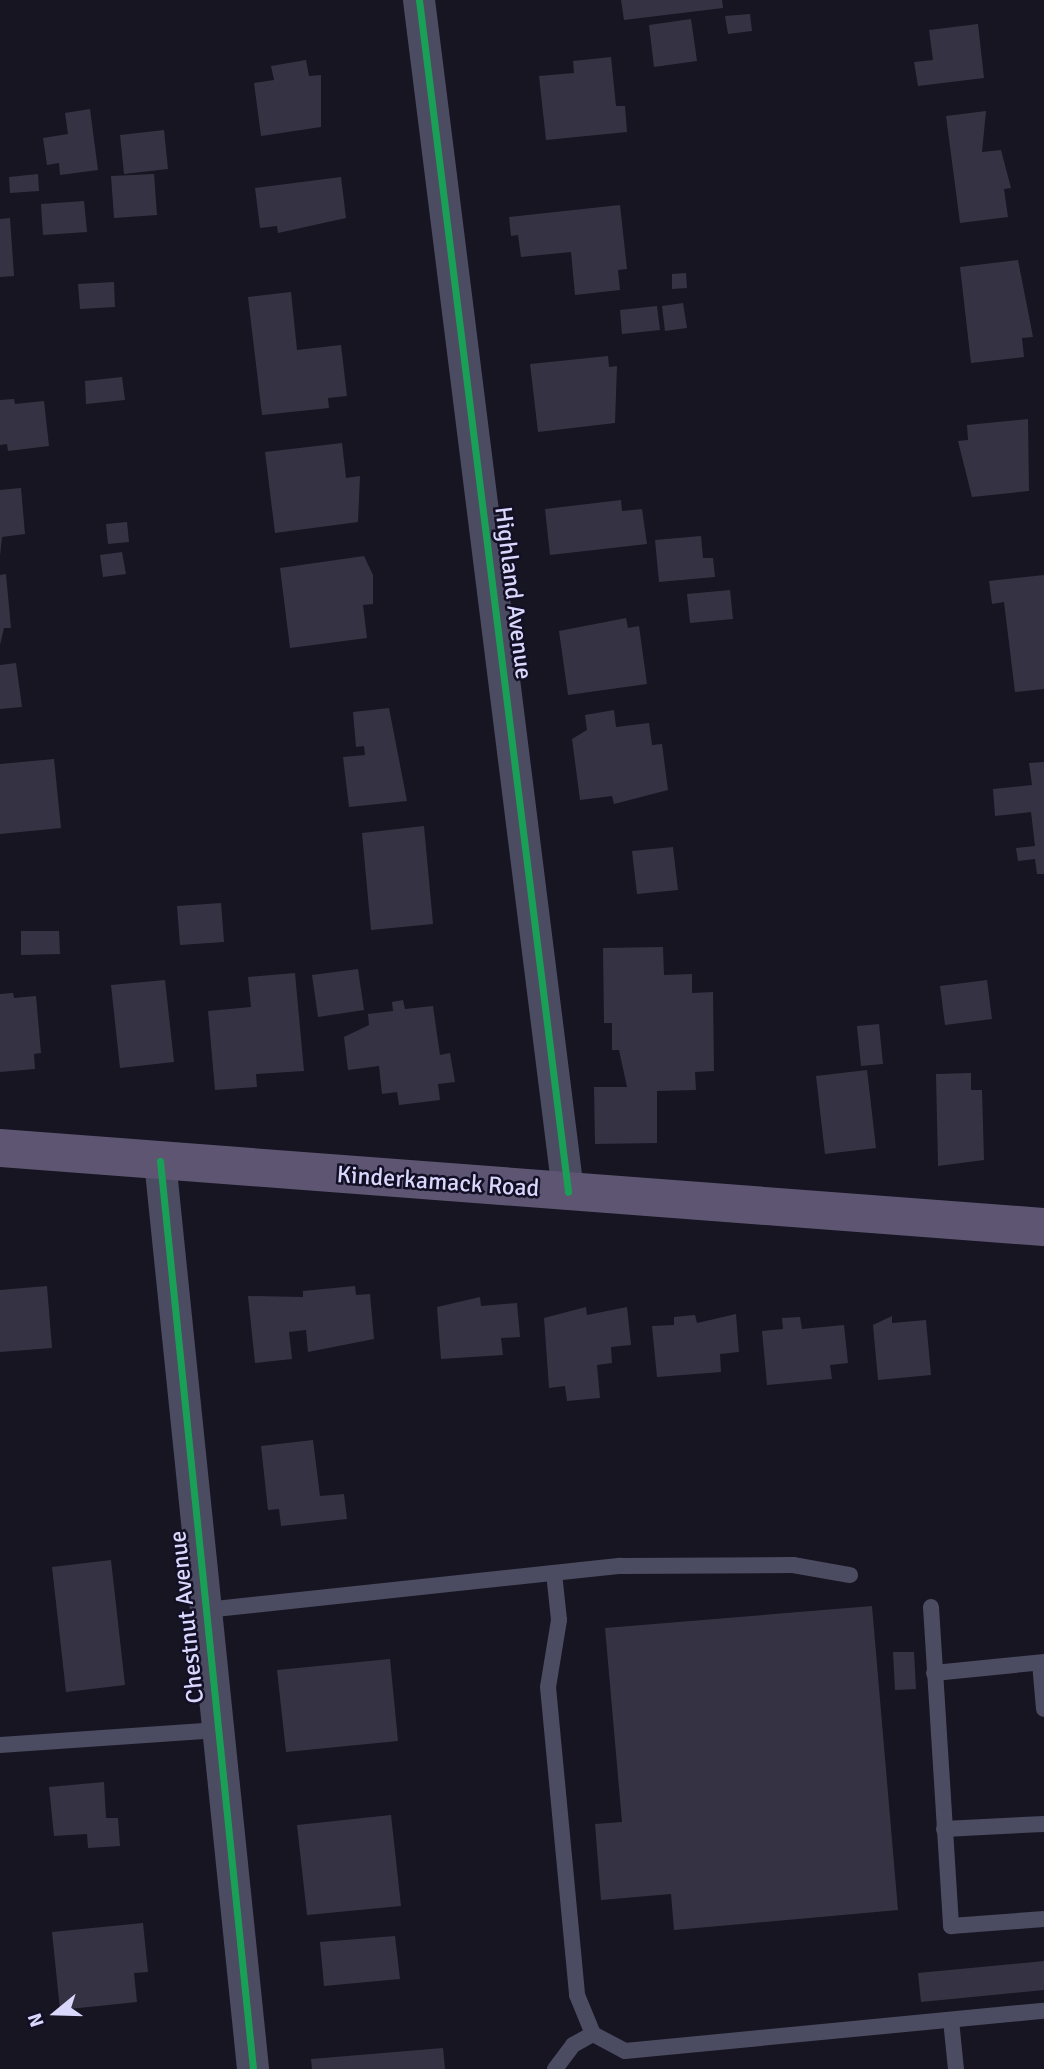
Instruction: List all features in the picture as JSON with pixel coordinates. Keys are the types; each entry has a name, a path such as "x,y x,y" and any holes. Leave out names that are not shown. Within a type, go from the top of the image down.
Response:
{"main road":[{"name":"Kinderkamack Road","path":"0,1148 1044,1227"}],"street":[{"name":"Highland Avenue","path":"419,0 568,1192"},
{"name":"Chestnut Avenue","path":"160,1161 253,2069"}],"lane":[{"path":"206,1610 554,1573 793,1565 850,1575"},
{"path":"554,1573 559,1620 548,1687 577,1995 593,2034 625,2052 1044,2011"},
{"path":"931,1607 951,1926 1044,1919"},
{"path":"934,1673 1042,1663 1044,1709"},
{"path":"0,1745 218,1730"},
{"path":"944,1829 1044,1824"},
{"path":"951,2020 957,2069"},
{"path":"555,2069 573,2045 593,2034"}],"building":[{"path":"621,0 722,0 723,8 624,20"},
{"path":"750,14 752,31 728,34 725,16"},
{"path":"691,19 697,61 654,67 649,25"},
{"path":"978,24 984,78 918,86 914,62 933,60 929,30"},
{"path":"611,57 616,106 625,106 627,132 546,140 539,76 574,73 573,61"},
{"path":"306,60 309,76 321,75 321,127 261,136 254,83 274,80 271,66"},
{"path":"90,109 98,170 60,175 59,163 47,165 43,138 68,134 65,113"},
{"path":"986,111 982,152 1001,150 1011,188 1004,189 1008,217 960,223 946,116"},
{"path":"164,130 168,169 124,174 120,135"},
{"path":"38,174 39,191 10,193 9,177"},
{"path":"154,174 157,215 114,218 111,176"},
{"path":"341,177 346,218 278,233 277,226 260,228 255,188"},
{"path":"84,201 87,232 43,235 41,204"},
{"path":"620,205 627,269 618,270 620,290 575,295 571,252 521,257 518,235 511,236 509,217"},
{"path":"10,218 14,276 0,277 0,219"},
{"path":"1018,260 1033,337 1022,338 1024,357 971,363 960,267"},
{"path":"686,273 687,288 672,289 672,274"},
{"path":"114,282 115,307 80,309 78,284"},
{"path":"291,292 297,350 341,345 347,396 328,398 329,408 262,415 248,297"},
{"path":"683,303 687,328 665,331 662,306"},
{"path":"657,306 660,330 622,334 620,310"},
{"path":"608,356 609,367 617,366 615,423 538,432 530,364"},
{"path":"122,377 125,400 86,404 85,381"},
{"path":"14,399 15,404 44,401 49,446 8,451 7,444 0,445 0,400"},
{"path":"1028,419 1029,491 972,497 958,441 968,440 967,425"},
{"path":"342,443 346,478 360,476 358,522 275,533 265,452"},
{"path":"21,488 25,534 2,537 0,556 0,490"},
{"path":"621,500 622,511 642,509 647,544 550,555 545,509"},
{"path":"127,522 129,542 108,544 106,524"},
{"path":"701,536 703,558 713,558 715,577 659,582 655,540"},
{"path":"122,552 126,574 103,577 100,555"},
{"path":"364,556 373,575 373,604 363,605 367,638 290,648 280,568"},
{"path":"6,574 11,628 4,628 0,645 0,575"},
{"path":"1044,575 1044,689 1015,692 1004,602 992,604 989,581"},
{"path":"730,590 733,619 690,623 687,594"},
{"path":"626,618 628,628 639,626 647,684 568,695 559,631"},
{"path":"16,663 22,707 0,709 0,665"},
{"path":"389,708 407,801 349,807 343,757 365,755 364,746 356,747 353,712"},
{"path":"614,710 616,727 649,723 652,745 662,744 668,790 614,804 612,796 580,800 572,739 587,730 585,715"},
{"path":"54,759 61,828 0,834 0,764"},
{"path":"1044,762 1044,874 1037,874 1035,859 1018,861 1016,848 1035,846 1031,812 995,816 993,789 1032,785 1029,763"},
{"path":"424,826 433,924 371,930 362,833"},
{"path":"673,847 678,890 637,894 632,851"},
{"path":"221,903 224,942 180,945 177,906"},
{"path":"21,931 59,931 60,954 21,955"},
{"path":"663,947 664,975 692,974 692,993 713,992 714,1071 695,1072 696,1090 657,1091 657,1143 595,1144 594,1087 627,1087 619,1050 612,1050 612,1023 604,1023 603,948"},
{"path":"358,969 364,1010 318,1017 312,975"},
{"path":"295,973 304,1071 256,1074 257,1087 215,1090 208,1011 251,1007 248,977"},
{"path":"165,980 174,1062 120,1068 111,985"},
{"path":"987,980 992,1019 945,1025 940,986"},
{"path":"13,993 14,998 36,996 41,1053 34,1054 35,1069 0,1072 0,994"},
{"path":"403,1000 405,1009 433,1006 440,1055 450,1053 455,1082 438,1084 440,1100 399,1105 397,1092 382,1094 379,1066 348,1070 344,1037 369,1025 368,1014 393,1011 392,1002"},
{"path":"879,1024 883,1064 861,1066 857,1026"},
{"path":"867,1070 876,1148 825,1154 816,1076"},
{"path":"971,1073 971,1090 982,1090 984,1160 938,1166 936,1074"},
{"path":"47,1286 52,1348 0,1352 0,1290"},
{"path":"355,1286 356,1295 370,1294 374,1339 308,1352 306,1330 289,1332 292,1359 255,1363 248,1296 303,1297 303,1291"},
{"path":"480,1297 481,1306 517,1303 520,1337 501,1338 503,1355 441,1359 437,1307"},
{"path":"586,1307 587,1315 627,1307 631,1345 611,1347 612,1363 597,1365 600,1398 567,1401 565,1386 549,1388 544,1318"},
{"path":"736,1314 739,1352 720,1354 721,1372 657,1377 652,1326 674,1325 674,1317 695,1315 697,1323"},
{"path":"892,1316 892,1323 926,1320 931,1375 878,1380 873,1325"},
{"path":"800,1317 802,1329 844,1325 848,1363 830,1365 832,1379 767,1385 762,1331 783,1329 782,1318"},
{"path":"313,1440 320,1496 344,1494 347,1519 281,1526 279,1509 268,1510 261,1446"},
{"path":"111,1560 125,1685 66,1692 52,1567"},
{"path":"872,1606 898,1910 674,1930 671,1894 601,1900 595,1824 622,1822 605,1628"},
{"path":"893,1652 914,1652 916,1689 895,1690"},
{"path":"390,1659 398,1741 286,1752 277,1670"},
{"path":"104,1782 106,1818 118,1818 120,1846 88,1848 87,1834 54,1836 49,1787"},
{"path":"391,1815 401,1906 307,1915 297,1825"},
{"path":"143,1923 148,1972 134,1973 137,2002 60,2010 52,1932"},
{"path":"395,1936 400,1979 324,1986 320,1942"},
{"path":"1044,1961 1044,1990 921,2002 918,1973"},
{"path":"443,2048 445,2069 312,2069 311,2059"}],"cycle path":[{"path":"419,0 568,1192"},
{"path":"160,1161 253,2069"}]}
